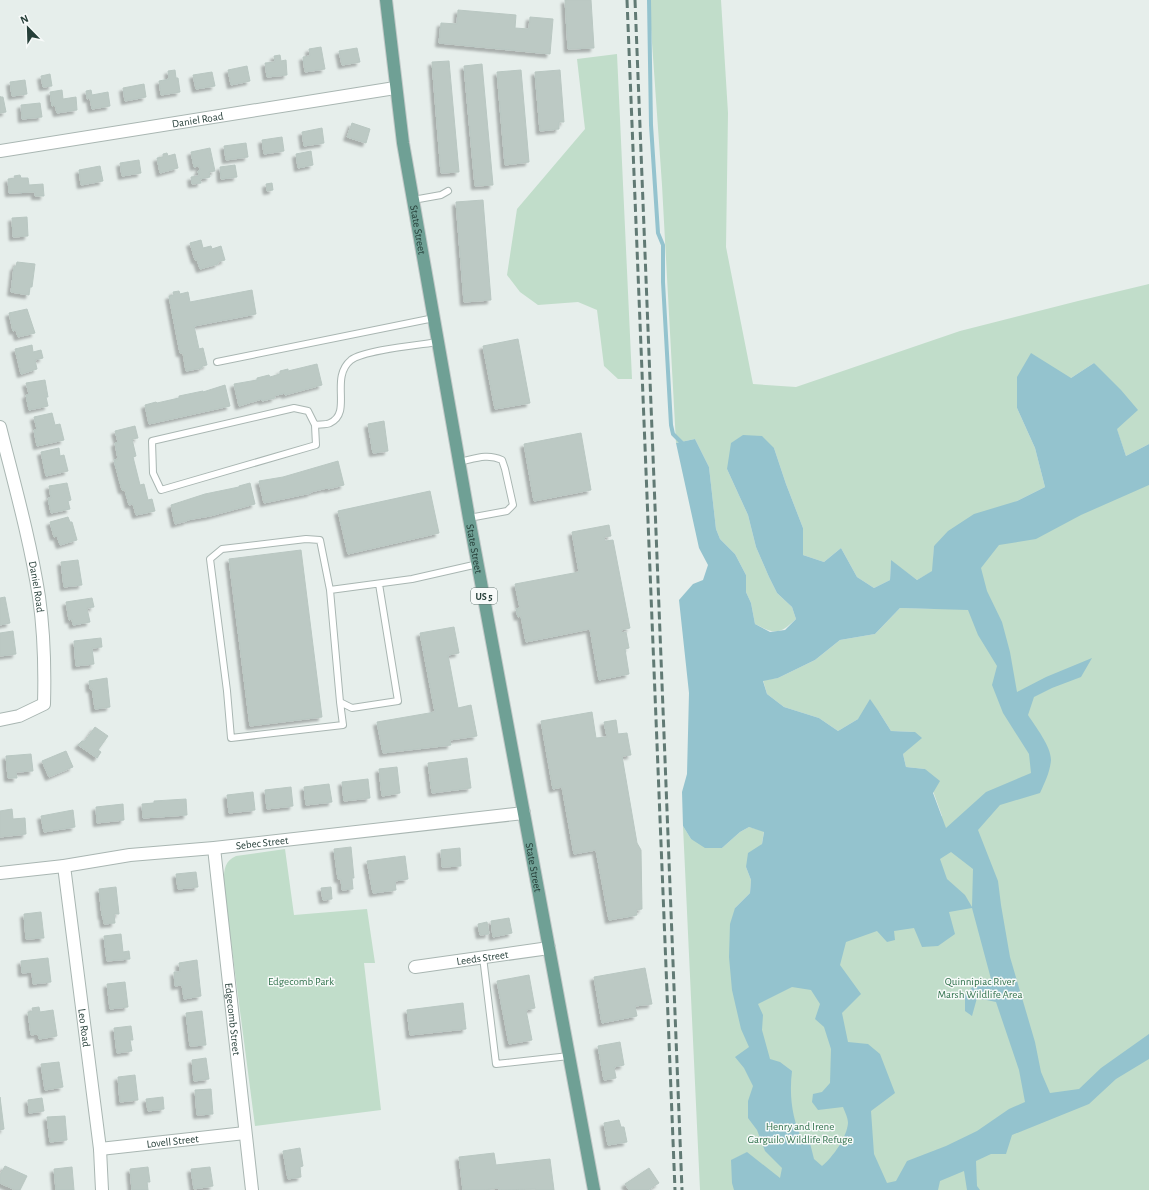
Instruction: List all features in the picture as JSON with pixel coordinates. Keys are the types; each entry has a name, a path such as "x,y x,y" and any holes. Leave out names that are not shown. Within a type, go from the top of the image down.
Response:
{"main road":[{"name":"State Street","path":"386,0 402,143 469,518 594,1190"}],"street":[{"name":"Daniel Road","path":"0,151 395,88"},
{"name":"Daniel Road","path":"0,427 6,477 30,546 39,598 45,669 44,704 19,716 0,720"},
{"name":"Sebec Street","path":"0,873 64,866 130,855 214,848 524,813"},
{"name":"Edgecomb Street","path":"214,848 252,1190"},
{"name":"Leo Road","path":"64,866 100,1149 102,1190"},
{"name":"Leeds Street","path":"415,967 550,948"},
{"name":"Lovell Street","path":"100,1149 245,1133"}],"lane":[{"path":"413,200 441,196 448,191"},
{"path":"217,362 434,318"},
{"path":"315,425 330,423 337,417 341,408 340,382 342,373 352,360 366,354 438,342"},
{"path":"294,408 308,412 315,425 316,445 161,490 153,473 152,441 294,408"},
{"path":"459,462 487,456 502,460 513,505 507,511 469,518"},
{"path":"306,539 320,540 330,590 343,725 231,738 226,683 210,559 222,549 306,539"},
{"path":"330,590 412,579 478,564"},
{"path":"340,702 352,708 398,702 379,584"},
{"path":"483,957 496,1064 569,1056"}],"green space":[{"path":"649,0 721,0 728,113 726,247 753,384 796,387 960,331 1149,284 1149,444 1126,456 1094,363 1071,378 1017,408 1035,448 1045,487 934,546 933,571 917,580 891,561 890,580 874,588 857,577 841,548 824,562 803,555 803,528 774,448 727,469 748,515 756,547 769,577 777,593 792,607 796,619 785,628 777,631 767,630 755,624 751,603 746,592 746,575 735,554 720,539 716,529 709,467 695,439 676,443 662,185"},
{"path":"617,54 632,379 618,379 604,366 597,310 578,302 538,305 520,292 507,275 517,209 585,129 577,59"},
{"name":"Quinnipiac River Marsh Wildlife Area","path":"1149,460 1149,1190 700,1190 683,826 691,839 722,848 740,832 749,827 764,831 762,844 746,867 751,880 750,893 735,908 942,816 925,769 906,767 903,754 915,732 891,731 879,712 858,719 838,731 819,718 784,707 767,694 763,680 778,678 815,660 840,640 875,634 900,608 937,609 944,548"},
{"name":"Edgecomb Park","path":"285,849 294,915 367,909 375,963 364,963 381,1110 255,1126 224,888 224,874 228,862 236,856"}],"water":[{"path":"1031,353 1071,378 1094,363 1121,390 1138,410 1117,429 1126,456 1149,444 1149,485 1081,515 1036,539 999,545 981,568 987,591 1002,622 1010,652 1017,692 1046,677 1092,658 1081,677 1052,688 1034,697 1028,715 1046,743 1051,760 1048,773 1040,793 1000,805 978,830 998,881 1010,957 1035,1042 1041,1072 1050,1093 1079,1089 1101,1068 1149,1034 1149,1059 1116,1079 1089,1104 1012,1135 1006,1154 991,1154 976,1161 977,1186 980,1190 967,1190 964,1171 940,1181 938,1190 734,1190 732,1183 731,1160 747,1152 780,1178 782,1168 765,1151 757,1130 748,1118 748,1101 753,1086 744,1068 735,1057 749,1047 741,1029 732,990 729,957 730,924 735,908 750,893 751,880 746,867 748,853 762,844 764,832 749,827 740,832 722,848 705,848 691,839 683,826 682,792 687,774 689,693 679,600 693,584 703,580 708,565 699,548 676,443 695,439 709,467 716,529 720,539 735,554 746,575 746,592 751,603 755,624 770,632 785,630 796,619 792,607 777,593 769,577 756,547 748,515 727,469 731,443 743,435 762,436 774,448 803,528 803,555 824,562 841,548 857,577 874,588 890,580 891,560 917,580 932,571 934,546 948,531 974,514 1017,501 1045,487 1035,448 1017,408 1017,377","holes":["900,608 968,610 978,635 997,666 992,685 1003,713 1029,754 1031,773 986,792 946,828 933,793 940,781 925,769 906,767 903,754 922,738 915,732 891,731 870,699 858,719 838,731 819,718 784,707 767,694 763,681 778,678 815,660 840,640 875,634","951,852 973,869 972,907 965,895 947,879 940,859","972,908 991,979 978,981 965,995 965,1011 972,1016 977,998 996,1002 1019,1070 1025,1102 1009,1109 977,1131 946,1146 907,1161 896,1181 887,1183 874,1154 871,1111 895,1093 880,1054 868,1044 848,1042 842,1013 861,994 840,965 846,942 877,931 887,942 895,940 894,931 914,928 922,947 938,946 955,934 949,912","792,987 811,990 820,1004 815,1019 824,1027 831,1049 830,1083 822,1092 813,1094 812,1102 818,1110 843,1107 848,1123 845,1134 839,1146 822,1166 814,1159 810,1143 803,1141 799,1133 792,1107 792,1071 780,1062 770,1059 762,1030 763,1015 758,1004"]}],"building":[{"path":"565,0 591,0 594,48 568,49"},
{"path":"458,10 516,15 515,28 529,29 530,17 553,19 550,54 439,43 441,23 457,24"},
{"path":"321,47 325,69 305,72 303,57 310,56 309,49"},
{"path":"357,48 360,62 342,65 339,51"},
{"path":"280,55 281,61 286,60 287,75 267,77 265,63 275,62 274,56"},
{"path":"449,61 459,172 441,173 432,62"},
{"path":"482,64 493,185 475,186 464,66"},
{"path":"247,66 250,81 231,85 228,70"},
{"path":"175,70 180,92 161,95 159,81 169,79 168,71"},
{"path":"521,70 529,162 505,165 497,72"},
{"path":"560,70 564,122 559,122 559,129 540,131 535,72"},
{"path":"212,72 215,86 196,89 193,75"},
{"path":"50,74 52,86 43,87 41,76"},
{"path":"25,80 27,94 12,96 10,82"},
{"path":"144,84 146,97 125,101 123,88"},
{"path":"62,90 63,99 76,97 77,110 57,113 55,105 52,106 50,92"},
{"path":"91,90 92,95 108,92 110,106 92,109 90,98 87,99 86,91"},
{"path":"0,97 3,97 6,112 0,113"},
{"path":"40,103 42,117 22,119 21,105"},
{"path":"352,123 370,129 366,143 347,137"},
{"path":"322,128 324,143 304,146 302,132"},
{"path":"282,137 284,151 264,154 262,140"},
{"path":"246,143 248,157 226,160 224,146"},
{"path":"210,148 215,171 209,172 210,177 200,179 201,183 192,184 191,177 199,176 198,171 200,170 199,166 194,167 191,152"},
{"path":"311,151 313,165 298,168 296,154"},
{"path":"167,153 168,156 175,154 178,168 160,173 157,158 163,157 163,154"},
{"path":"139,160 141,173 122,176 120,163"},
{"path":"235,165 237,177 221,179 220,167"},
{"path":"100,166 103,181 81,185 79,170"},
{"path":"20,175 21,178 28,178 29,185 43,184 44,196 35,196 35,192 9,193 8,179 15,178 14,176"},
{"path":"272,183 273,190 267,191 266,184"},
{"path":"483,200 491,300 464,302 456,202"},
{"path":"27,217 28,236 13,237 12,218"},
{"path":"201,240 203,248 211,246 212,249 221,246 225,260 218,262 218,264 200,269 197,260 195,260 190,243"},
{"path":"17,262 35,264 32,287 30,287 29,295 11,292 14,267 16,266"},
{"path":"252,290 256,314 194,326 199,349 203,348 207,365 202,366 202,368 186,371 183,353 180,353 169,296 174,295 173,292 179,291 180,294 188,292 190,302"},
{"path":"27,309 35,333 18,337 16,330 13,331 9,313"},
{"path":"518,339 530,403 495,409 483,346"},
{"path":"32,345 33,352 41,350 43,358 35,360 37,369 21,374 15,349"},
{"path":"317,364 322,385 285,395 285,393 274,396 275,398 262,401 262,399 239,406 234,384 257,380 257,378 269,375 270,377 280,374 280,371 288,369 288,371"},
{"path":"45,380 48,406 29,410 26,395 29,394 26,383"},
{"path":"225,385 230,406 149,424 145,405 179,398 179,396 203,392"},
{"path":"52,413 55,425 60,424 64,440 37,446 34,430 37,429 34,417"},
{"path":"384,421 388,451 373,453 368,424"},
{"path":"135,426 138,438 132,439 136,456 133,457 140,485 144,484 148,500 152,499 155,511 136,515 133,504 129,505 125,490 122,490 114,460 118,459 115,443 118,442 115,431"},
{"path":"581,433 591,490 534,501 524,444"},
{"path":"59,448 60,456 64,455 68,471 46,476 41,452"},
{"path":"338,461 344,485 264,503 259,481 283,477"},
{"path":"67,483 71,500 68,501 70,509 51,513 48,498 51,498 49,486"},
{"path":"250,483 255,504 175,524 171,505 205,494 239,487"},
{"path":"430,491 439,533 348,554 338,511"},
{"path":"68,517 70,522 72,522 77,540 60,545 57,536 54,537 50,522"},
{"path":"609,525 611,536 604,537 605,541 613,540 630,628 621,630 622,633 626,632 629,648 625,649 629,674 599,680 590,629 526,642 521,616 518,617 516,609 520,608 515,584 579,572 572,532"},
{"path":"301,550 322,717 250,726 229,559"},
{"path":"78,560 82,585 64,587 61,562"},
{"path":"5,597 10,623 0,625 0,598"},
{"path":"92,598 94,607 87,608 90,622 73,625 72,619 69,620 66,602"},
{"path":"454,627 459,653 448,655 458,708 471,705 477,736 450,740 451,745 383,753 377,722 435,712 420,633"},
{"path":"13,631 16,654 0,656 0,633"},
{"path":"101,638 102,647 92,648 94,664 76,666 74,641"},
{"path":"107,678 110,707 95,709 92,688 90,689 89,681"},
{"path":"592,712 596,738 607,737 604,722 616,720 618,734 627,733 631,755 622,756 637,843 641,850 642,909 636,910 637,915 609,920 596,850 574,854 562,787 553,789 541,721"},
{"path":"95,727 108,736 98,750 101,752 97,758 78,745 82,741 85,741"},
{"path":"66,751 73,767 49,777 42,761"},
{"path":"31,754 33,771 16,772 17,778 8,778 6,756"},
{"path":"467,758 471,788 432,793 428,763"},
{"path":"397,767 400,793 382,796 379,769"},
{"path":"368,779 370,798 344,801 342,782"},
{"path":"329,784 332,802 306,805 304,787"},
{"path":"291,787 293,806 267,809 265,790"},
{"path":"253,792 255,810 229,813 227,795"},
{"path":"186,799 187,815 143,818 142,804 154,803 154,801"},
{"path":"123,804 124,820 97,823 96,807"},
{"path":"12,809 13,819 25,818 26,834 0,837 0,811"},
{"path":"73,810 75,827 44,832 41,816"},
{"path":"351,847 354,878 352,878 353,889 342,890 341,879 338,879 334,849"},
{"path":"460,848 461,866 442,867 441,850"},
{"path":"405,856 408,879 395,881 396,890 373,893 367,861"},
{"path":"196,872 198,887 178,889 176,874"},
{"path":"116,887 119,914 114,914 115,923 104,924 99,889"},
{"path":"331,887 332,899 323,900 321,888"},
{"path":"41,912 44,938 26,939 24,914"},
{"path":"509,918 512,933 493,937 491,921"},
{"path":"487,922 489,934 480,935 478,924"},
{"path":"121,934 123,952 129,951 130,959 107,961 104,936"},
{"path":"48,958 51,982 33,984 32,972 22,973 21,961"},
{"path":"197,960 201,996 184,999 182,985 175,986 174,972 180,972 179,963"},
{"path":"645,968 652,1004 635,1006 637,1016 602,1023 594,977"},
{"path":"529,975 535,1008 526,1010 532,1040 509,1044 497,981"},
{"path":"125,982 128,1007 110,1009 107,984"},
{"path":"463,1003 466,1029 410,1035 407,1010"},
{"path":"39,1007 40,1012 53,1010 57,1036 39,1039 38,1034 31,1035 28,1012 33,1011 32,1008"},
{"path":"202,1011 206,1045 190,1046 186,1013"},
{"path":"131,1026 133,1040 130,1040 132,1051 117,1053 114,1028"},
{"path":"620,1042 624,1065 614,1067 616,1078 604,1080 598,1046"},
{"path":"206,1058 209,1079 194,1081 192,1060"},
{"path":"59,1062 63,1087 45,1090 41,1064"},
{"path":"135,1075 138,1100 120,1102 118,1077"},
{"path":"211,1089 213,1114 197,1115 195,1090"},
{"path":"0,1097 4,1129 0,1130"},
{"path":"163,1097 164,1109 148,1111 146,1099"},
{"path":"42,1098 44,1111 29,1113 28,1100"},
{"path":"65,1116 67,1140 50,1142 47,1117"},
{"path":"619,1120 621,1127 624,1127 627,1142 608,1145 604,1123"},
{"path":"300,1148 303,1166 300,1167 301,1177 288,1179 283,1151"},
{"path":"494,1153 496,1165 550,1159 554,1190 499,1190 499,1188 463,1190 459,1157"},
{"path":"5,1166 27,1176 20,1190 15,1190 0,1183 0,1175"},
{"path":"72,1167 74,1190 56,1190 54,1169"},
{"path":"148,1167 150,1182 147,1182 148,1190 132,1190 130,1169"},
{"path":"210,1167 213,1186 194,1189 191,1169"},
{"path":"649,1168 659,1183 648,1190 629,1190 625,1184"}],"waterway":[{"path":"649,0 651,125 658,233 663,245 663,282 671,425 673,434 684,445"}],"railway":[{"path":"627,0 675,1190"},
{"path":"635,0 682,1190"}],"park label":[{"name":"Henry and Irene Garguilo Wildlife Refuge","path":"800,1132"}]}
